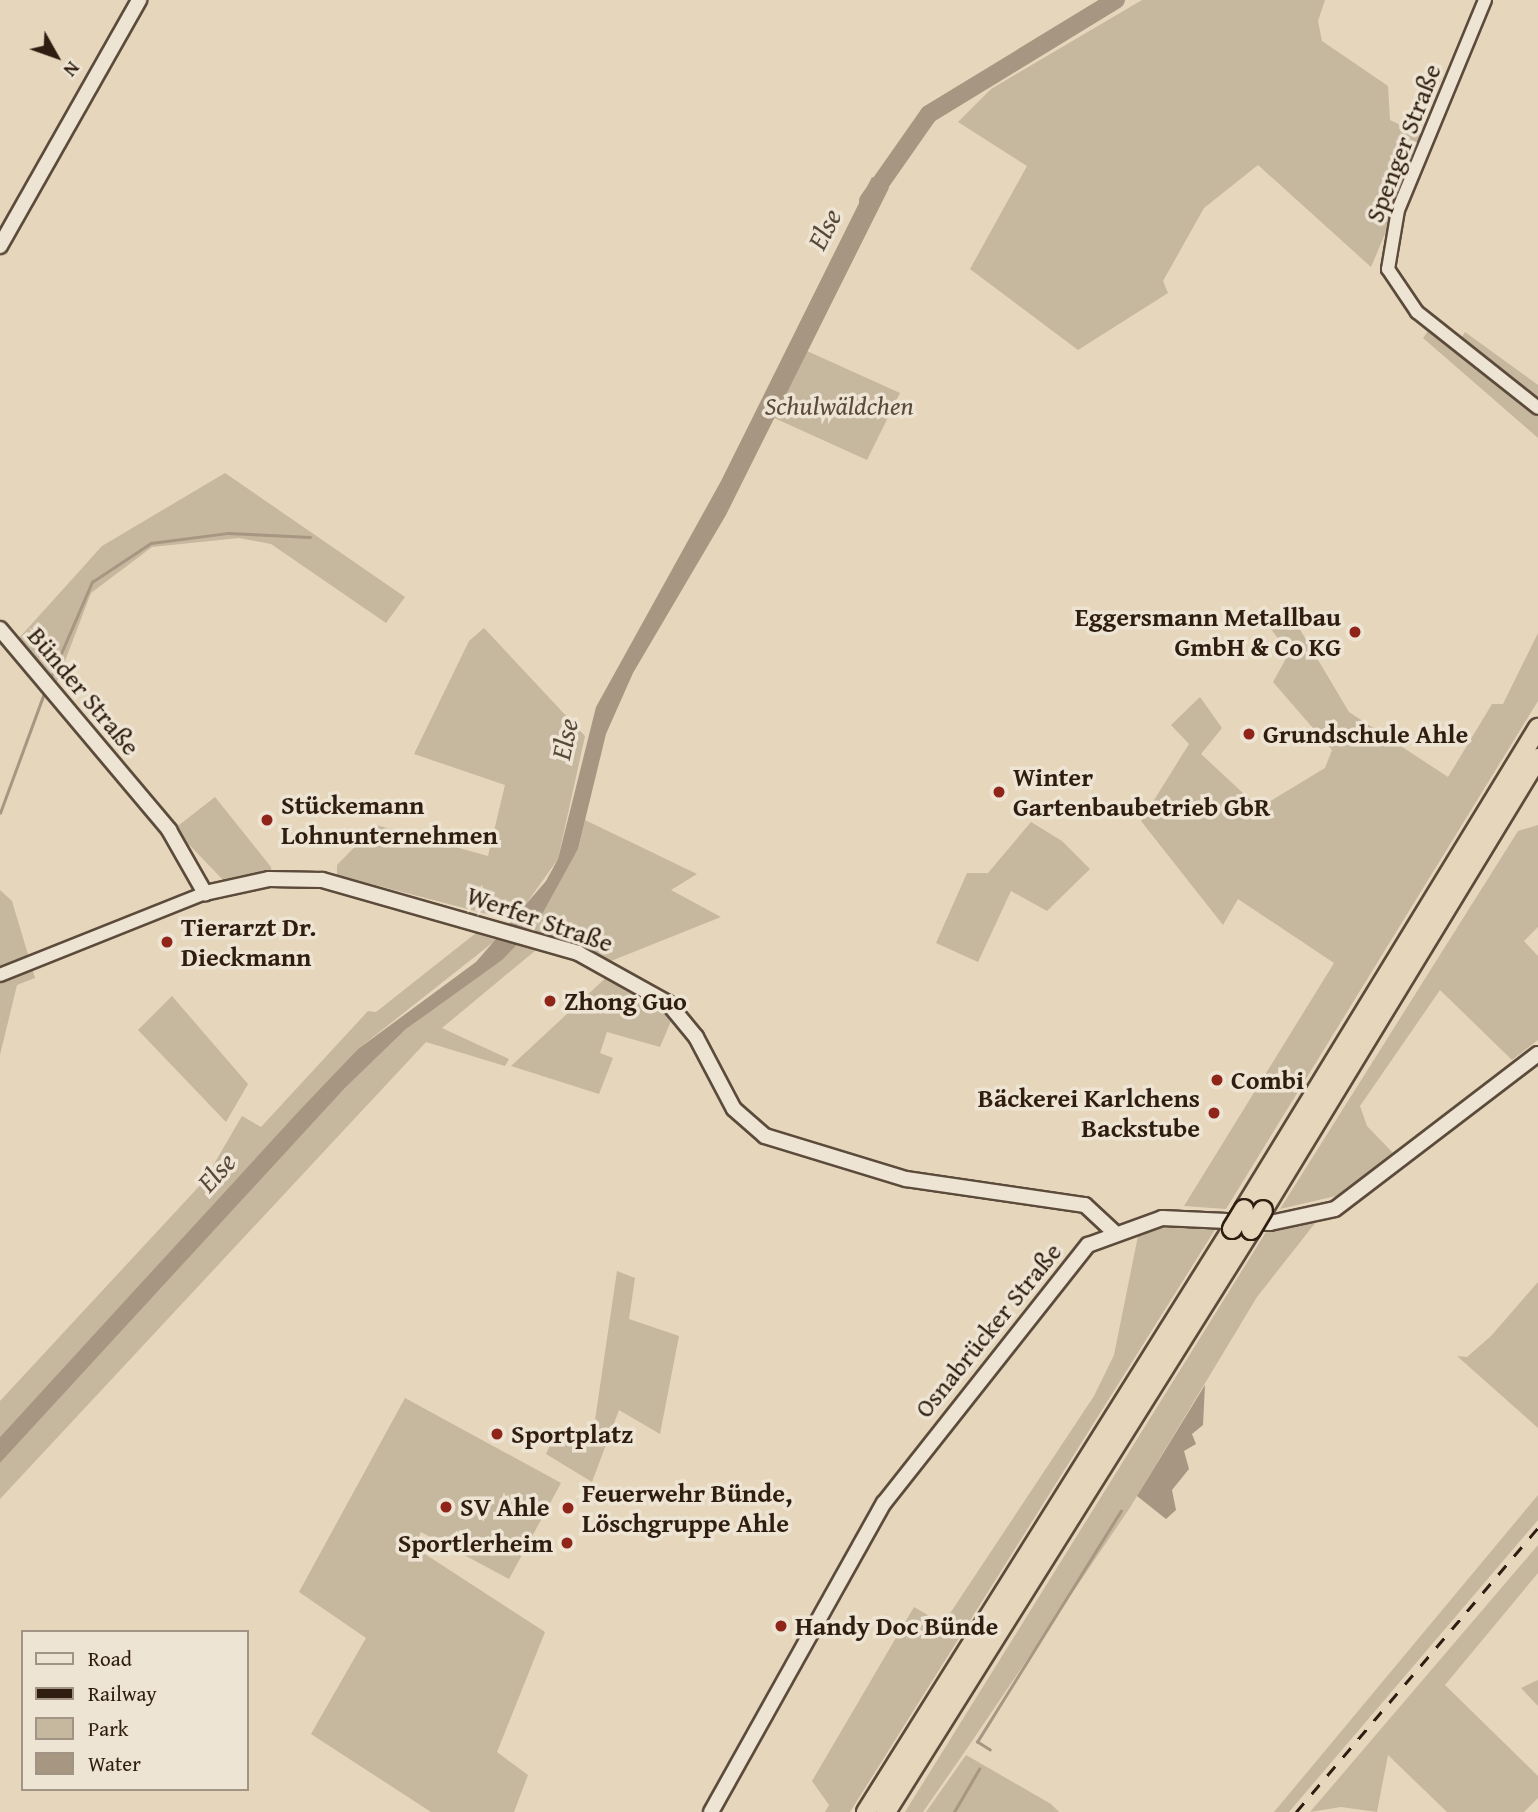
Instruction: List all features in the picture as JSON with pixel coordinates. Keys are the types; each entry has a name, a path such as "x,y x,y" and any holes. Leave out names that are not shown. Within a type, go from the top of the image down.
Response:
{"highway":[{"path":"886,1812 930,1730 1538,728"},
{"path":"866,1812 930,1730 1251,1230 1538,758"}],"main road":[{"path":"0,246 139,0"},
{"name":"Bünder Straße","path":"0,629 132,785 188,858 205,893"},
{"name":"Werfer Straße","path":"205,893 270,879 322,880 541,941 628,976 668,1003 696,1037 734,1109 765,1136 906,1179 1085,1205 1113,1231"},
{"name":"Osnabrücker Straße","path":"711,1812 884,1503 1040,1298 1088,1245 1113,1231 1171,1217 1270,1223 1335,1209 1538,1054"}],"street":[{"name":"Spenger Straße","path":"1485,0 1398,210 1388,269 1417,312 1538,408"},
{"name":"Werfer Straße","path":"0,975 205,893"}],"green space":[{"path":"1142,0 1325,0 1318,21 1322,41 1388,86 1390,120 1426,137 1371,267 1258,165 1204,208 1163,281 1168,293 1078,350 970,269 1027,166 958,122 991,89"},
{"path":"1428,331 1453,351 1465,332 1538,385 1538,438 1423,338"},
{"name":"Schulwäldchen","path":"807,351 900,393 867,460 772,417"},
{"path":"225,473 405,597 386,623 271,544 239,538 152,547 91,593 57,682 19,638 102,546"},
{"path":"1289,611 1349,712 1448,777 1492,704 1503,704 1538,633 1538,701 1226,1209 1184,1206 1334,963 1238,899 1223,925 1141,821 1189,744 1171,725 1200,697 1222,728 1201,754 1259,808 1325,768 1332,750 1273,682 1289,653 1262,617"},
{"path":"484,628 585,736 558,859 514,921 337,875 337,865 376,825 488,856 505,785 414,754 469,641"},
{"path":"215,797 271,867 272,875 224,881 174,829"},
{"path":"585,820 697,874 671,890 721,917 611,961 531,930 578,849"},
{"path":"1031,822 1062,841 1090,869 1047,911 1011,891 978,962 936,943 967,873 988,873"},
{"path":"1538,825 1538,927 1524,941 1538,956 1538,1040 1512,1060 1440,990 1360,1106 1367,1126 1393,1153 1340,1195 1280,1209 1518,831"},
{"path":"0,890 12,901 35,978 17,985 0,1055"},
{"path":"476,933 496,940 358,1049 0,1437 0,1401 204,1181 242,1116 261,1127 368,1011 376,1012"},
{"path":"518,944 536,950 442,1028 509,1059 505,1066 426,1042 0,1499 0,1463 345,1088 406,1029"},
{"path":"611,973 674,1014 660,1047 607,1032 600,1053 613,1058 599,1094 511,1066"},
{"path":"172,996 248,1084 226,1122 138,1030"},
{"path":"1316,1222 1257,1297 1131,1506 923,1812 905,1812 1266,1232"},
{"path":"1167,1227 1216,1228 850,1812 825,1812 829,1805 812,1781 914,1607 943,1624 1094,1396 1114,1355 1139,1231"},
{"path":"617,1271 635,1278 629,1319 679,1336 660,1434 619,1410 592,1482 546,1454 557,1431 591,1447"},
{"path":"1538,1282 1538,1428 1457,1356 1467,1357 1491,1336"},
{"path":"405,1398 561,1483 509,1579 421,1532 414,1547 545,1632 497,1752 528,1775 514,1812 431,1812 311,1734 366,1638 299,1592"},
{"path":"1538,1495 1538,1520 1289,1812 1274,1812"},
{"path":"1538,1545 1538,1573 1445,1685 1538,1776 1538,1798 1524,1812 1447,1812 1388,1755 1377,1812 1341,1807 1310,1812"},
{"path":"1538,1680 1538,1706 1521,1688"},
{"path":"966,1755 1051,1804 1059,1812 926,1812"}],"water":[{"path":"872,177 889,188 726,515 633,673 606,734 578,849 536,925 502,960 406,1029 345,1088 0,1463 0,1437 299,1111 358,1049 476,962 546,881 558,859 596,707 721,481"},
{"path":"1205,1385 1203,1425 1192,1434 1196,1444 1184,1451 1189,1469 1172,1490 1176,1510 1166,1519 1137,1496"}],"waterway":[{"name":"Else","path":"868,201 929,114 1116,0"},
{"path":"50,679 92,582 151,543 228,533 310,537"},
{"path":"0,813 45,691"},
{"path":"990,1750 977,1742 1121,1511"},
{"path":"954,1812 979,1769"}],"railway":[{"path":"1296,1812 1538,1528"}],"place":[{"name":"Eggersmann Metallbau GmbH & Co KG","path":"1355,632"},
{"name":"Grundschule Ahle","path":"1249,734"},
{"name":"Winter Gartenbaubetrieb GbR","path":"999,792"},
{"name":"Stückemann Lohnunternehmen","path":"267,820"},
{"name":"Tierarzt Dr. Dieckmann","path":"167,942"},
{"name":"Zhong Guo","path":"550,1001"},
{"name":"Combi","path":"1217,1080"},
{"name":"Bäckerei Karlchens Backstube","path":"1214,1113"},
{"name":"Sportplatz","path":"497,1434"},
{"name":"SV Ahle","path":"446,1507"},
{"name":"Feuerwehr Bünde, Löschgruppe Ahle","path":"568,1508"},
{"name":"Sportlerheim","path":"567,1543"},
{"name":"Handy Doc Bünde","path":"781,1626"}]}
